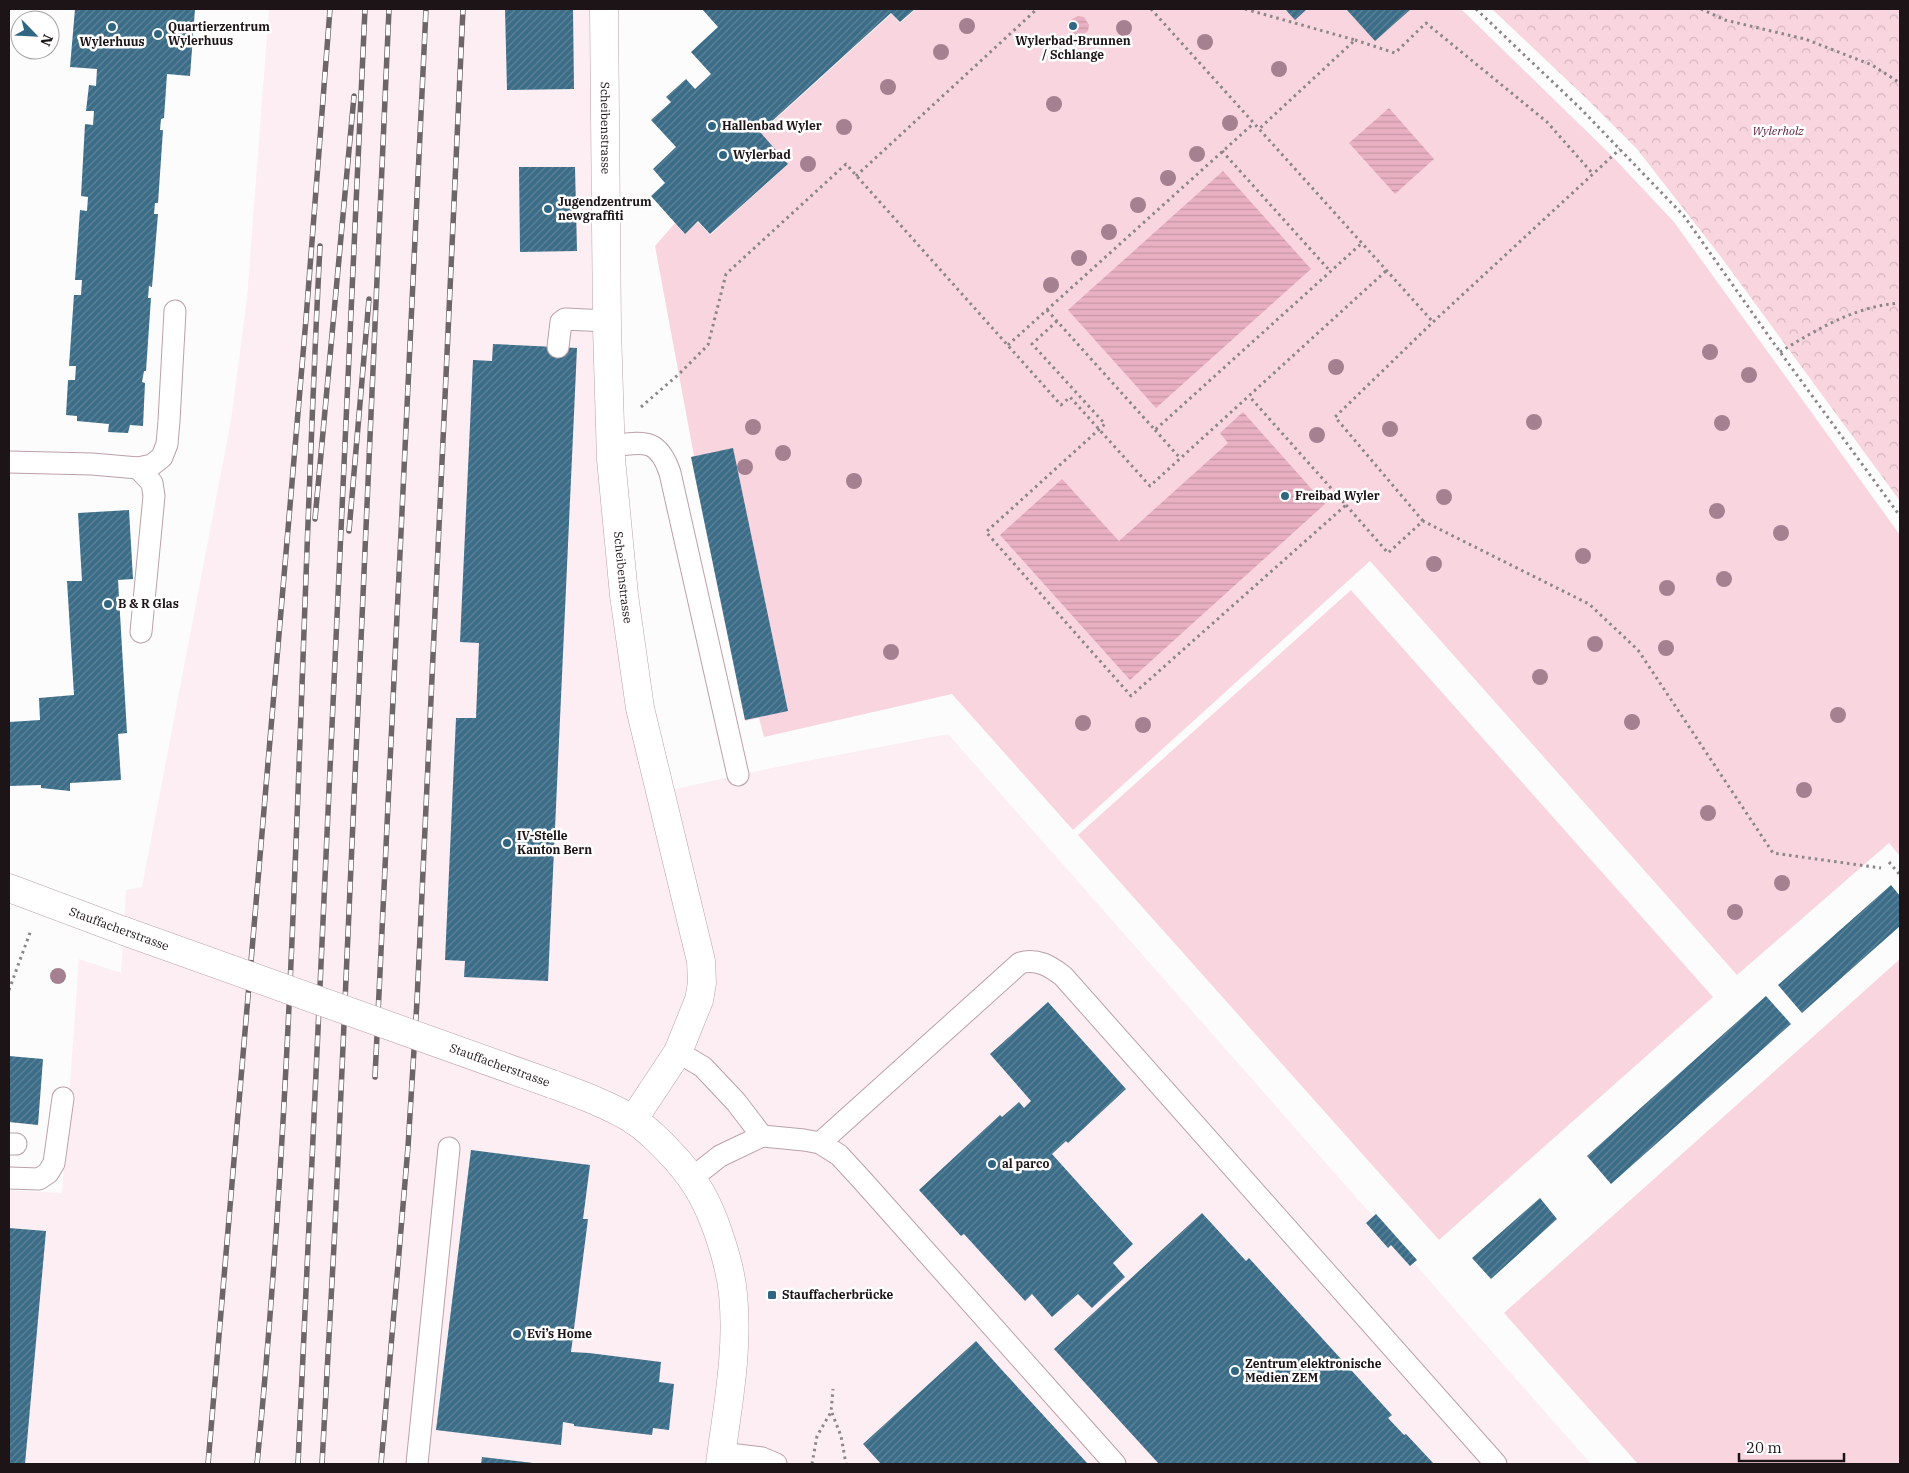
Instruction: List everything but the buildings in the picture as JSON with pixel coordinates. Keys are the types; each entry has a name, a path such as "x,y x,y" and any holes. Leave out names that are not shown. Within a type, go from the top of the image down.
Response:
{"street":[{"name":"Scheibenstrasse","path":"604,9 607,321 611,446 624,595 640,708 701,961 702,983 698,1000 678,1052 633,1120"},
{"name":"Stauffacherstrasse","path":"9,888 552,1084 602,1103 633,1120 661,1143 692,1178 709,1206 722,1243 733,1293 734,1316 733,1352 720,1458"}],"lane":[{"path":"9,462 92,464 138,468 152,465 162,457 167,444 175,311"},
{"path":"558,347 560,322 565,319 607,321"},
{"path":"611,446 642,442 656,448 665,457 670,472 738,775"},
{"path":"138,468 152,483 154,496 141,632"},
{"path":"820,1144 1020,963 1036,961 1046,965 1063,976 1496,1464"},
{"path":"678,1052 703,1067 736,1102 762,1136"},
{"path":"9,1178 39,1179 48,1174 54,1163 63,1098"},
{"path":"692,1178 720,1156 762,1136 804,1140 831,1149 849,1165 1115,1464"},
{"path":"417,1464 449,1148"},
{"path":"720,1458 762,1458 776,1464"}],"path":[{"path":"856,176 1037,9"},
{"path":"1151,9 1433,322"},
{"path":"1245,9 1395,52 1426,23 1547,122 1593,174"},
{"path":"1476,9 1620,149 1684,216 1780,352 1900,516"},
{"path":"1700,9 1725,20 1805,39 1872,66 1900,83"},
{"path":"1259,128 1355,40"},
{"path":"1008,346 1254,122"},
{"path":"1620,149 1433,322 1335,417 1424,521 1589,604 1638,650 1773,853 1881,868"},
{"path":"1222,151 1330,271"},
{"path":"638,410 679,374 708,345 726,274 846,164 1061,405 1070,397 1150,486 1387,270"},
{"path":"1155,430 1362,242"},
{"path":"1780,352 1817,329 1847,316 1879,305 1900,303"},
{"path":"1047,310 1180,458"},
{"path":"1057,321 1032,344 1105,424 986,532 1131,696 1346,505"},
{"path":"1248,396 1388,553 1424,521"},
{"path":"1889,862 1900,875"},
{"path":"9,990 31,931"},
{"path":"812,1464 817,1436 831,1412 833,1389"},
{"path":"831,1412 842,1436 846,1464"}],"shaded area":[{"path":"269,9 604,9 611,459 661,792 796,763 948,734 1591,1464 1088,1464 976,1342 863,1444 881,1464 9,1464 9,1190 62,1193 79,959 121,973 126,890 142,887 231,420 247,298"},
{"name":"Wylerbad-Brunnen / Schlange","path":"1078,16 1084,17 1089,25 1088,31 1081,36 1072,33 1069,28 1072,19"},
{"path":"1389,108 1434,159 1395,194 1349,143"},
{"path":"1223,171 1311,269 1156,408 1068,310"},
{"path":"1243,412 1325,504 1130,680 1000,535 1062,479 1119,541 1228,443 1220,433"}],"green space":[{"name":"Freibad Wyler","path":"916,9 1461,9 1612,156 1674,222 1900,535 1900,856 1889,843 1737,975 1370,561 1073,830 952,694 764,737 759,718 745,721 691,457 694,456 655,246 675,223 684,234 698,222 710,235 788,164 760,133 891,14 900,23"},
{"name":"Wylerholz","path":"1492,9 1900,9 1900,501 1721,257 1637,149"},
{"path":"1351,590 1713,997 1439,1240 1078,835"},
{"path":"1900,959 1900,1464 1638,1464 1504,1313"}],"railway":[{"path":"208,1464 306,319 330,9"},
{"path":"298,1464 365,9"},
{"path":"322,1464 335,1227 389,9"},
{"path":"375,1077 426,9"},
{"path":"381,1464 408,1147 417,1001 463,9"},
{"path":"315,519 354,96"},
{"path":"257,1464 281,1160 289,1008 320,246"},
{"path":"349,531 369,299"}],"place":[{"name":"Wylerbad-Brunnen / Schlange","path":"1073,26"},
{"name":"Wylerhuus","path":"112,27"},
{"name":"Quartierzentrum Wylerhuus","path":"158,34"},
{"name":"Hallenbad Wyler","path":"712,126"},
{"name":"Wylerbad","path":"723,155"},
{"name":"Jugendzentrum newgraffiti","path":"548,209"},
{"name":"Freibad Wyler","path":"1285,496"},
{"name":"B & R Glas","path":"108,604"},
{"name":"IV-Stelle Kanton Bern","path":"507,843"},
{"name":"al parco","path":"992,1164"},
{"name":"Stauffacherbrücke","path":"772,1295"},
{"name":"Evi’s Home","path":"517,1334"},
{"name":"Zentrum elektronische Medien ZEM","path":"1235,1371"}]}
